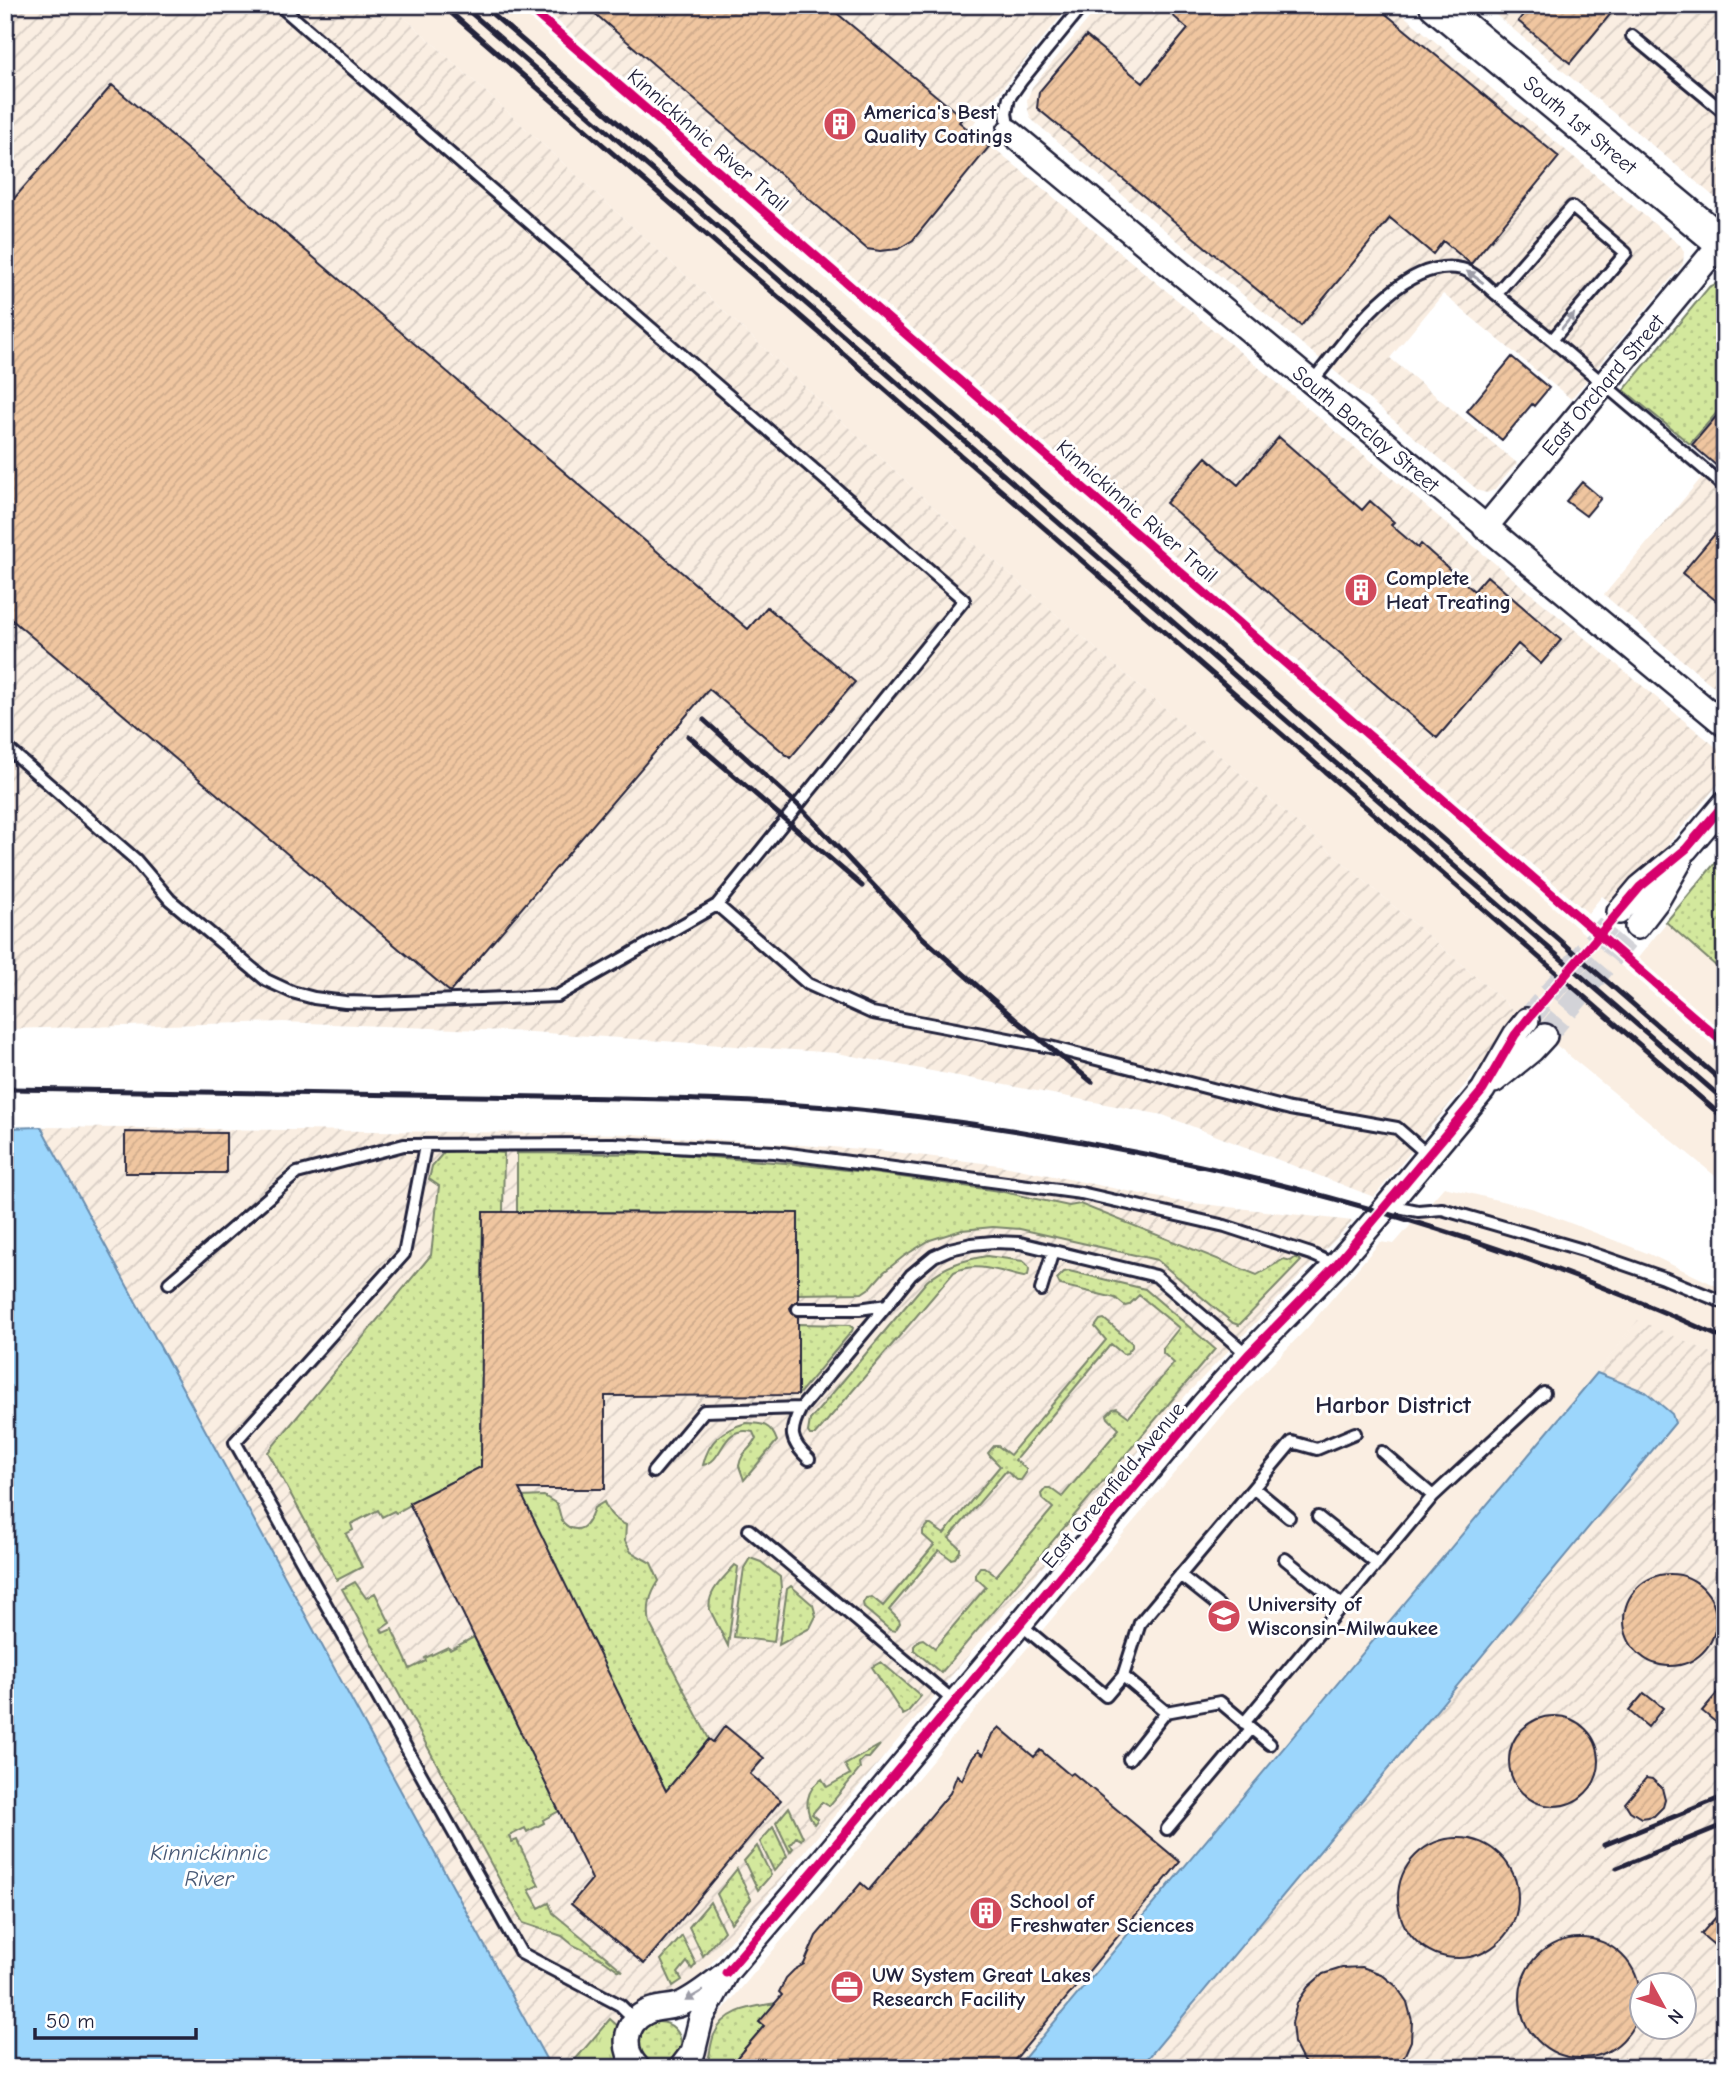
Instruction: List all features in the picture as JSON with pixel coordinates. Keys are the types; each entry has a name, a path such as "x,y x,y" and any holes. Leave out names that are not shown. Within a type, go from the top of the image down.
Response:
{"main road":[{"name":"South 1st Street","path":"1436,5 1724,242"}],"street":[{"name":"South Barclay Street","path":"1009,131 1725,725"},
{"name":"East Orchard Street","path":"1485,528 1724,242"},
{"path":"1628,920 1640,887 1686,849 1725,803"},
{"name":"East Greenfield Avenue","path":"681,2068 693,2052 702,2019 726,1973 1203,1405 1336,1265 1388,1205 1483,1090 1515,1035 1527,1020"},
{"name":"East Greenfield Avenue","path":"1483,1090 1532,1051 1545,1036"},
{"name":"East Greenfield Avenue","path":"635,2020 654,2009 666,2009 691,1999 726,1973"},
{"path":"635,2020 628,2030 626,2041 628,2053 638,2068"}],"lane":[{"path":"5,746 135,859 170,900 265,981 314,998 380,1003 556,996 717,905 964,600 279,5"},
{"path":"1009,131 1006,113 1009,98 1083,5"},
{"path":"1632,36 1725,113"},
{"path":"1496,294 1572,207 1626,253 1552,340"},
{"path":"1311,383 1378,302 1408,279 1433,268 1463,269 1552,340 1725,487"},
{"path":"717,905 808,984 872,1013 1050,1047 1290,1109 1396,1128 1429,1155"},
{"path":"169,1283 297,1173 404,1145 613,1144 774,1152 1081,1193 1225,1226 1336,1265"},
{"path":"425,1146 404,1254 235,1442 520,1953 620,2005 635,2020"},
{"path":"1388,1205 1418,1211 1442,1209 1664,1278 1725,1303"},
{"path":"810,1459 798,1449 792,1436 793,1424 801,1408 911,1275 934,1256 950,1249 993,1242 1020,1244 1156,1276 1248,1356"},
{"path":"1041,1290 1053,1251"},
{"path":"798,1309 859,1309 887,1305"},
{"path":"1167,1829 1342,1605 1433,1496 1544,1393"},
{"path":"653,1472 704,1410 801,1408"},
{"path":"1020,1624 1106,1696 1123,1676 1140,1623 1292,1443 1317,1449 1355,1433"},
{"path":"1382,1452 1433,1496"},
{"path":"1254,1488 1289,1517"},
{"path":"1318,1517 1377,1563"},
{"path":"749,1530 955,1702"},
{"path":"1284,1559 1342,1605"},
{"path":"1180,1575 1219,1606"},
{"path":"1123,1676 1166,1712"},
{"path":"1129,1759 1166,1712 1220,1702 1270,1744"}],"shaded area":[{"path":"5,5 391,5 954,526 1521,1016 1374,1197 1163,1115 837,1053 532,1032 283,1022 5,1029"},
{"path":"391,5 514,5 796,253 1725,1056 1725,1184 1521,1016 954,526"},
{"path":"539,5 1070,5 970,128 1725,754 1725,776 1616,907 1602,896 1588,913"},
{"path":"1100,5 1391,5 1681,246 1684,252 1683,264 1571,399 1443,294 1390,358 1517,463 1494,490 1487,493 1479,491 1031,119 1027,100 1032,87"},
{"path":"1484,5 1714,5 1725,14 1725,203 1718,200"},
{"path":"1702,477 1725,496 1725,696 1604,595"},
{"path":"1725,849 1725,1033 1638,958"},
{"path":"41,1127 631,1134 877,1150 999,1165 1176,1201 1353,1221 1187,1394 694,1984 619,2027 610,2019 568,2068 551,2068"},
{"name":"University of Wisconsin-Milwaukee","path":"1444,1187 1534,1209 1647,1253 1725,1290 1725,1359 1638,1321 1016,2068 698,2068 703,2057 707,2033 713,2022 1223,1415 1308,1327 1380,1242 1394,1244"},
{"path":"1638,1320 1725,1359 1725,2068 1140,2068 1675,1423 1672,1414 1646,1392 1597,1373"}],"green space":[{"path":"1720,282 1725,284 1725,403 1690,444 1624,390 1709,287"},
{"path":"1725,851 1725,974 1666,922"},
{"path":"461,1150 504,1153 503,1212 483,1213 481,1467 409,1503 410,1505 396,1513 394,1511 382,1517 378,1510 351,1524 353,1530 346,1534 362,1567 337,1580 268,1452 431,1255 439,1186 429,1179 432,1166 444,1152"},
{"path":"517,1153 674,1154 873,1173 999,1191 1069,1206 1080,1204 1257,1275 1284,1259 1291,1261 1296,1257 1301,1261 1239,1325 1233,1323 1157,1260 1020,1229 993,1227 962,1230 930,1240 904,1256 862,1293 798,1294 798,1213 517,1212"},
{"path":"987,1256 1023,1261 1027,1264 1028,1275 1024,1277 980,1267 954,1272 815,1435 810,1435 810,1420 927,1281 955,1264"},
{"path":"1069,1271 1145,1289 1215,1349 941,1673 914,1650 914,1646 923,1639 935,1648 986,1587 975,1577 980,1567 996,1576 1053,1508 1042,1498 1041,1494 1046,1488 1062,1497 1119,1429 1107,1415 1117,1408 1129,1417 1174,1363 1163,1353 1163,1348 1179,1328 1139,1295 1125,1306 1115,1298 1060,1285 1057,1279"},
{"path":"1104,1319 1132,1343 1132,1347 1123,1354 1111,1344 1015,1460 1026,1469 1021,1480 1006,1471 949,1538 960,1548 955,1558 951,1559 939,1550 889,1610 900,1623 895,1631 890,1630 864,1608 866,1598 872,1597 883,1606 934,1545 923,1535 928,1525 944,1534 1000,1466 988,1453 994,1446 998,1446 1010,1455 1106,1340 1095,1327"},
{"path":"798,1324 850,1325 853,1328 798,1395"},
{"path":"746,1423 765,1426 772,1431 777,1441 744,1480 739,1466 742,1457 756,1439 753,1432 742,1431 734,1434 728,1438 716,1457 703,1465 709,1449 718,1437"},
{"path":"544,1496 557,1504 563,1523 576,1529 583,1527 594,1508 604,1502 613,1516 626,1525 625,1541 631,1552 651,1563 659,1581 650,1602 650,1624 709,1739 666,1791 522,1497"},
{"path":"750,1558 761,1562 780,1577 774,1642 734,1637 744,1568"},
{"path":"735,1565 738,1567 728,1646 709,1603 717,1586"},
{"path":"355,1582 366,1598 375,1593 390,1623 381,1629 383,1633 392,1629 410,1669 426,1661 425,1658 448,1647 450,1650 474,1637 559,1811 527,1832 525,1828 509,1836 512,1842 517,1840 539,1885 529,1890 539,1908 549,1903 553,1913 623,1971 573,1945 562,1936 523,1923 342,1589"},
{"path":"791,1586 813,1605 816,1616 810,1628 779,1645 787,1589"},
{"path":"881,1662 921,1696 903,1715 872,1667"},
{"path":"880,1745 869,1758 864,1758 859,1763 860,1769 829,1806 822,1802 812,1814 818,1819 814,1824 807,1805 812,1788 822,1779 827,1787 850,1774 845,1765"},
{"path":"789,1807 803,1837 801,1840 796,1837 790,1845 793,1848 790,1852 776,1823"},
{"path":"773,1827 787,1856 774,1871 760,1842"},
{"path":"757,1846 771,1875 758,1890 744,1861"},
{"path":"737,1869 751,1899 731,1923 717,1894"},
{"path":"710,1902 724,1931 703,1956 689,1927"},
{"path":"682,1936 696,1964 692,1969 687,1962 678,1973 682,1980 673,1986 661,1960"},
{"path":"776,2003 759,2022 764,2026 728,2068 706,2068 714,2035 725,2020 740,2011"},
{"path":"610,2019 619,2027 616,2048 622,2068 568,2068"},
{"path":"659,2022 675,2028 681,2044 675,2060 659,2066 643,2060 637,2044 643,2028"}],"water":[{"name":"Kinnickinnic River","path":"41,1127 551,2068 5,2068 5,1128"},
{"path":"1597,1373 1646,1392 1672,1414 1675,1423 1140,2068 1016,2068"}],"building":[{"name":"America's Best Quality Coatings","path":"585,5 827,5 963,118 959,122 989,147 913,240 898,249 867,249"},
{"path":"1161,5 1375,5 1559,157 1471,264 1443,241 1433,254 1390,218 1301,326 1037,108 1039,92 1086,36 1143,83 1188,29"},
{"path":"1531,5 1618,5 1570,63 1518,21"},
{"path":"112,85 748,629 767,607 855,682 790,758 709,689 450,992 5,614 5,209"},
{"path":"1512,357 1549,388 1502,440 1467,411"},
{"path":"1725,406 1725,473 1692,445"},
{"name":"Complete Heat Treating","path":"1279,437 1362,510 1370,501 1394,522 1391,525 1418,548 1421,544 1474,591 1487,576 1561,640 1541,664 1518,644 1437,738 1166,503 1206,457 1238,485"},
{"path":"1582,482 1601,498 1586,516 1566,501"},
{"path":"1725,522 1725,608 1682,573"},
{"path":"125,1132 226,1133 226,1173 125,1173"},
{"path":"483,1212 798,1213 798,1301 790,1308 798,1317 798,1395 605,1396 605,1489 519,1489 666,1791 709,1739 713,1742 725,1726 764,1758 750,1774 781,1800 644,1964 571,1904 592,1879 409,1503 481,1467"},
{"path":"1670,1574 1687,1578 1702,1588 1712,1603 1716,1620 1712,1637 1702,1652 1687,1662 1670,1666 1653,1662 1638,1652 1628,1637 1624,1620 1628,1603 1638,1588 1653,1578"},
{"path":"1725,1684 1725,1730 1702,1711"},
{"path":"1644,1693 1663,1708 1648,1727 1629,1711"},
{"path":"1554,1716 1571,1719 1586,1729 1596,1744 1599,1761 1596,1778 1586,1793 1571,1803 1554,1806 1537,1803 1522,1793 1512,1778 1509,1761 1512,1744 1522,1729 1537,1719"},
{"name":"School of Freshwater Sciences","path":"999,1727 1034,1757 1040,1750 1070,1775 1073,1773 1180,1862 1008,2068 728,2068 764,2026 759,2022 782,1995 779,1992 786,1978 804,1964 816,1936 861,1883 869,1890 950,1793 957,1775 962,1780 978,1751 983,1755 992,1734"},
{"path":"1646,1778 1652,1779 1662,1788 1665,1800 1663,1807 1654,1816 1641,1818 1630,1811 1625,1803"},
{"path":"1458,1838 1481,1843 1500,1856 1513,1875 1518,1898 1513,1921 1500,1940 1481,1953 1458,1958 1435,1953 1416,1940 1403,1921 1398,1898 1403,1875 1416,1856 1435,1843"},
{"path":"1725,1907 1725,1954 1701,1934"},
{"path":"1568,1939 1592,1939 1613,1948 1634,1972 1628,1972 1628,2033 1613,2048 1592,2057 1568,2057 1547,2048 1530,2031 1521,2010 1521,1986 1530,1965 1547,1948"},
{"path":"1362,1967 1381,1974 1396,1986 1407,2002 1412,2021 1411,2041 1399,2068 1309,2068 1294,2043 1292,2023 1297,2003 1308,1987 1323,1974 1342,1968"}],"tunnel":[{"path":"1527,1020 1619,912"},
{"path":"1545,1036 1637,927"}],"railway":[{"path":"442,5 1725,1119"},
{"path":"462,5 1725,1101"},
{"path":"482,5 1725,1084"},
{"path":"704,720 798,805 923,938 1092,1082"},
{"path":"688,736 862,886"},
{"path":"5,1089 753,1102 865,1110 1025,1132 1230,1172 1432,1227 1531,1260 1725,1339"},
{"path":"1604,1845 1725,1796"},
{"path":"1617,1868 1725,1824"}],"cycle path":[{"name":"Kinnickinnic River Trail","path":"526,5 1725,1044"},
{"path":"726,1973 1203,1405 1336,1265 1483,1090 1515,1035 1640,887 1686,849 1725,803"}],"place":[{"name":"America's Best Quality Coatings","path":"840,124"},
{"name":"Complete Heat Treating","path":"1361,590"},
{"name":"University of Wisconsin-Milwaukee","path":"1224,1616"},
{"name":"School of Freshwater Sciences","path":"986,1913"},
{"name":"UW System Great Lakes Research Facility","path":"847,1987"}],"district":[{"name":"Harbor District","path":"1393,1405"}]}
